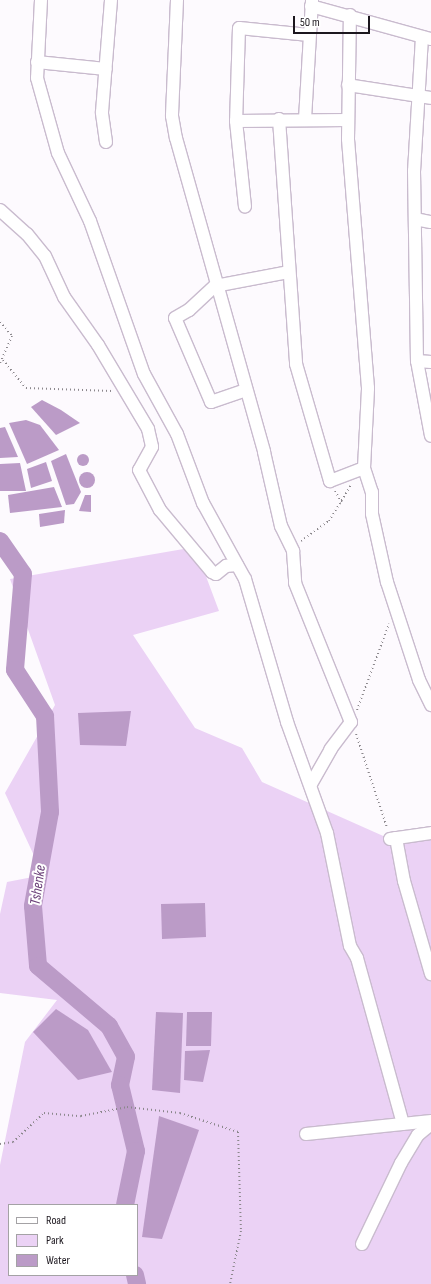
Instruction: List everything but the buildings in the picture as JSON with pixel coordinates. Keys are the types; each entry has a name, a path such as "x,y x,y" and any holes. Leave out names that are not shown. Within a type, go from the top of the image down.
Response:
{"street":[{"path":"41,0 36,62 41,95 58,153 90,221 144,374 177,434 204,503 245,579 287,722 311,784 327,833 350,946 356,958 403,1124"},
{"path":"106,142 102,112 111,0"},
{"path":"177,0 172,116 214,286 246,390 281,526 291,546 299,595 351,722 331,749 311,784"},
{"path":"305,119 311,3 426,38 416,95 415,219 417,361 431,436"},
{"path":"350,15 347,120 368,388 364,468 372,492 372,514 387,582 419,680 431,705"},
{"path":"245,207 236,121 239,28 309,35"},
{"path":"36,62 106,69"},
{"path":"348,85 431,98"},
{"path":"236,121 279,119 347,120"},
{"path":"279,119 296,364 330,481 364,468"},
{"path":"0,210 42,252 64,297 98,345 153,438 152,447 139,470 160,510 212,572 216,574 226,566 237,565"},
{"path":"415,219 431,222"},
{"path":"246,390 211,402 174,322 177,315 189,310 214,286 289,272"},
{"path":"417,361 431,362"},
{"path":"431,833 393,839 431,974"},
{"path":"306,1134 431,1121"},
{"path":"362,1244 399,1166 418,1135 431,1124"}],"path":[{"path":"0,322 12,336 4,360 0,363"},
{"path":"4,360 26,388 125,392"},
{"path":"330,481 343,503"},
{"path":"291,546 329,521 343,503 352,483"},
{"path":"389,622 364,698 351,722 393,839"},
{"path":"0,1144 13,1142 44,1112 81,1116 127,1107 180,1113 238,1132 241,1231 230,1284"}],"green space":[{"path":"195,547 219,611 133,635 195,728 242,748 262,782 390,839 431,833 431,1284 0,1284 0,1165 25,1042 57,1000 0,993 0,914 7,882 43,875 5,793 55,705 10,579"}],"water":[{"path":"42,400 61,410 80,423 56,435 31,407"},
{"path":"26,420 40,425 59,450 27,464 9,423"},
{"path":"5,427 18,457 0,458 0,428"},
{"path":"66,454 81,492 74,504 66,505 51,461"},
{"path":"83,454 87,456 89,460 87,464 83,466 79,464 77,460 79,456"},
{"path":"46,462 52,481 31,488 27,469"},
{"path":"20,463 26,491 0,491 0,464"},
{"path":"87,472 94,477 95,480 90,487 87,488 80,483 79,480 84,473"},
{"path":"54,487 62,507 10,513 8,495"},
{"path":"85,495 91,495 91,512 79,511"},
{"path":"65,510 64,523 40,527 39,514"},
{"path":"131,711 126,746 80,745 78,713"},
{"path":"205,903 206,937 162,939 161,904"},
{"path":"56,1009 88,1030 112,1072 78,1080 33,1032"},
{"path":"156,1012 183,1013 180,1093 152,1090"},
{"path":"187,1012 212,1012 211,1046 186,1046"},
{"path":"210,1050 203,1082 184,1080 185,1051"},
{"path":"159,1116 199,1130 162,1239 142,1237"}],"waterway":[{"name":"Tshenke","path":"0,541 23,574 15,670 45,716 50,812 33,906 38,966 109,1026 126,1057 120,1085 136,1151 125,1204"},
{"name":"Tshenke","path":"135,1276 137,1284"}]}
